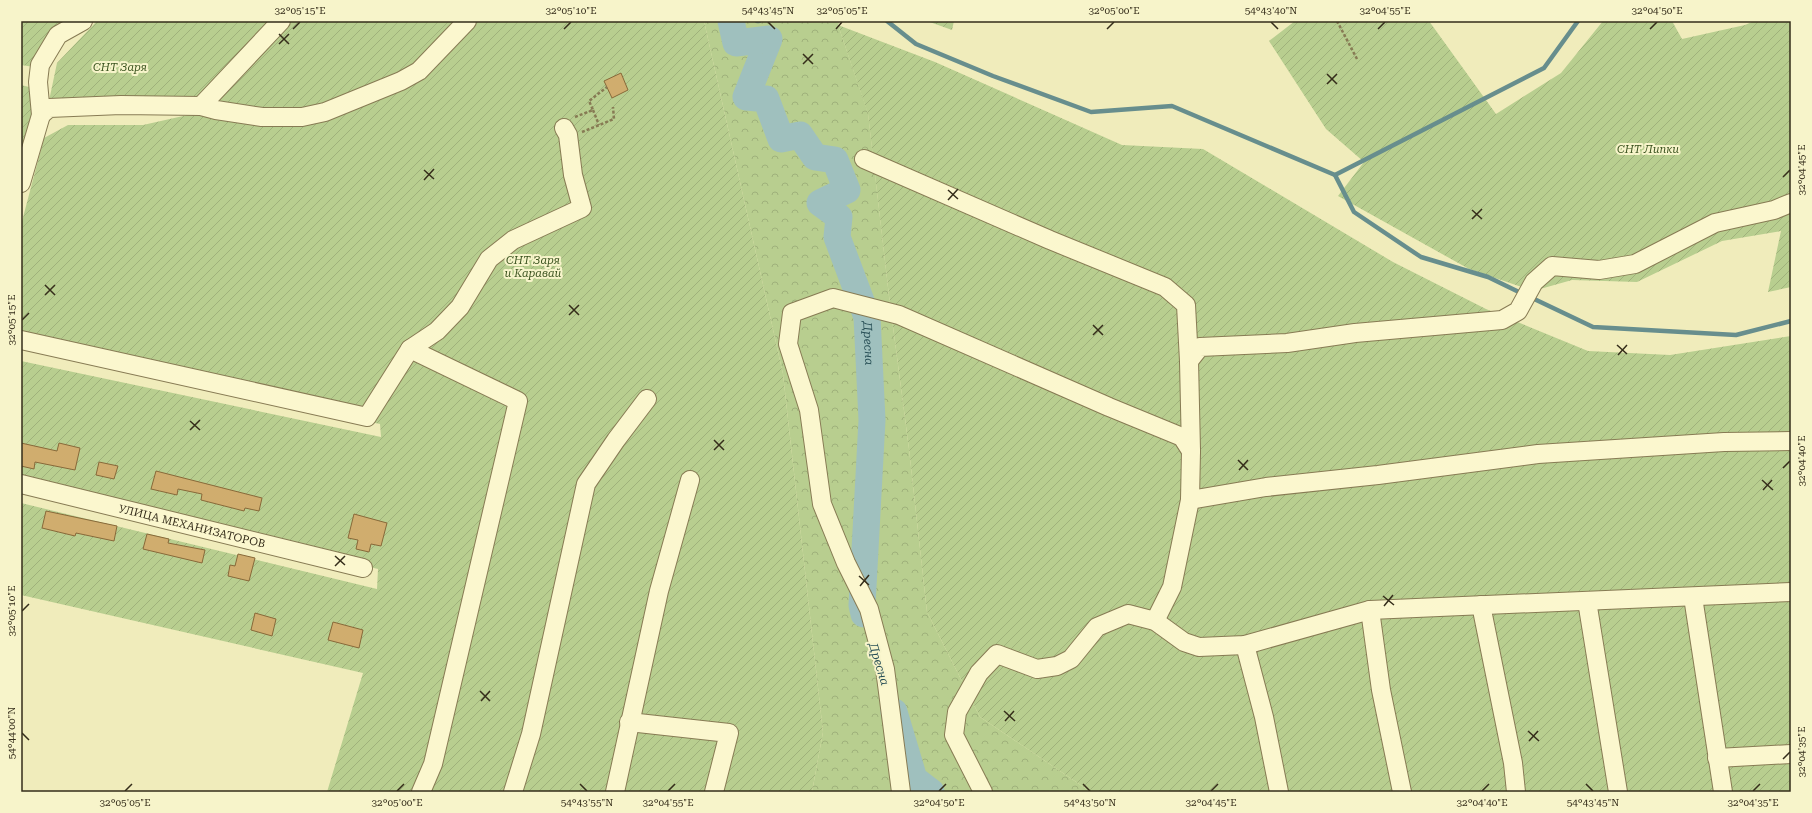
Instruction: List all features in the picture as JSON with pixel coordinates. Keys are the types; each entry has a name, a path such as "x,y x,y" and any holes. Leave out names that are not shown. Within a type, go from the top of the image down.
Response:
{"street":[{"path":"21,183 41,115 38,82 40,65 58,35 83,21"},
{"path":"201,106 281,21"},
{"path":"41,115 49,108 121,105 201,106 216,110 262,117 302,117 325,112 401,81 419,71 468,21"},
{"path":"21,340 367,417 410,349 437,331 460,306 489,259 513,240 582,208 573,176 568,135 572,126"},
{"path":"864,160 1050,240 1165,287 1186,305 1191,451 1190,500 1172,587 1155,621"},
{"path":"1189,361 1200,347 1287,343 1320,340 1355,333 1502,320 1518,311 1534,282 1552,266 1599,270 1636,264 1715,223 1774,210 1791,203"},
{"path":"900,784 893,740 885,669 868,609 846,563 822,504 810,410 788,344 792,313 833,298 899,315 1109,408 1182,437 1191,451"},
{"path":"410,349 518,401 433,764 421,792"},
{"path":"513,792 531,734 586,484 616,440 648,399"},
{"path":"1190,500 1266,487 1378,475 1538,454 1724,442 1791,441"},
{"path":"615,792 629,722 659,591 690,480"},
{"name":"УЛИЦА МЕХАНИЗАТОРОВ","path":"21,484 363,568"},
{"path":"983,792 954,735 957,712 979,673 997,654 1037,669 1057,666 1071,659 1097,626 1128,614 1155,621 1184,642 1199,647 1245,645 1370,610 1791,592"},
{"path":"1693,597 1723,792"},
{"path":"1587,601 1618,792"},
{"path":"1481,606 1513,763 1516,792"},
{"path":"1370,610 1381,690 1402,792"},
{"path":"1245,645 1264,717 1280,792"},
{"path":"629,722 729,733 714,792"},
{"path":"1717,758 1791,754"}],"path":[{"path":"1337,21 1357,59"},
{"path":"599,125 589,100 607,87"},
{"path":"572,126 599,125 614,119 613,107"},
{"path":"572,126 594,110"}],"green space":[{"path":"21,21 87,21 34,67 21,65"},
{"name":"СНТ Заря","path":"97,21 275,21 197,102 46,115 57,63"},
{"path":"285,21 462,21 435,48 392,81 320,110 251,114 209,103"},
{"name":"СНТ Заря и Каравай","path":"474,21 704,21 783,374 823,732 812,792 327,792 363,673 21,595 21,503 377,589 378,569 21,484 21,361 381,437 380,424 21,348 21,225 44,138 68,125 143,125 201,112 246,124 321,121 420,77"},
{"path":"704,21 840,21 838,25 868,113 889,296 909,449 927,612 980,717 1091,792 812,792 823,732 783,374"},
{"path":"927,21 954,21 952,30"},
{"name":"СНТ Липки","path":"1295,21 1429,21 1496,114 1561,73 1603,21 1672,21 1682,39 1745,25 1754,21 1791,21 1791,287 1768,292 1781,231 1722,241 1637,282 1572,280 1533,291 1469,269 1338,196 1364,162 1326,129 1269,41"},
{"path":"838,25 935,62 1122,145 1203,149 1393,262 1486,309 1588,351 1670,355 1791,336 1791,792 1091,792 980,717 927,612 909,449 889,296 868,114"},
{"path":"21,85 33,88 31,136 21,169"}],"building":[{"path":"621,73 628,90 612,98 604,81"},
{"path":"21,443 57,451 59,443 80,448 75,470 35,462 34,469 21,466"},
{"path":"99,462 118,466 114,479 96,475"},
{"path":"156,471 262,498 259,511 245,508 244,511 201,500 202,494 178,489 177,495 151,489"},
{"path":"46,511 117,526 114,541 76,533 75,536 42,528"},
{"path":"354,514 387,523 381,546 371,544 369,552 356,549 358,540 348,538"},
{"path":"147,534 169,539 168,543 205,550 202,563 143,549"},
{"path":"238,554 255,558 249,581 228,576 230,565 235,566"},
{"path":"255,613 276,619 272,636 251,630"},
{"path":"333,622 363,630 359,648 328,640"}],"waterway":[{"name":"Дресна","path":"731,21 736,43 769,39 746,97 766,99 781,139 800,135 815,157 835,160 847,190 820,203 839,217 837,237 867,317 872,420 862,605 864,614"},
{"path":"887,21 916,44 993,76 1091,112 1172,106 1335,175 1544,68 1578,21"},
{"path":"1335,175 1354,212 1421,257 1488,277 1523,294"},
{"path":"1530,297 1593,327 1736,335 1791,321"},
{"name":"Дресна","path":"894,712 914,779 931,792"},
{"path":"905,784 914,779"}]}
